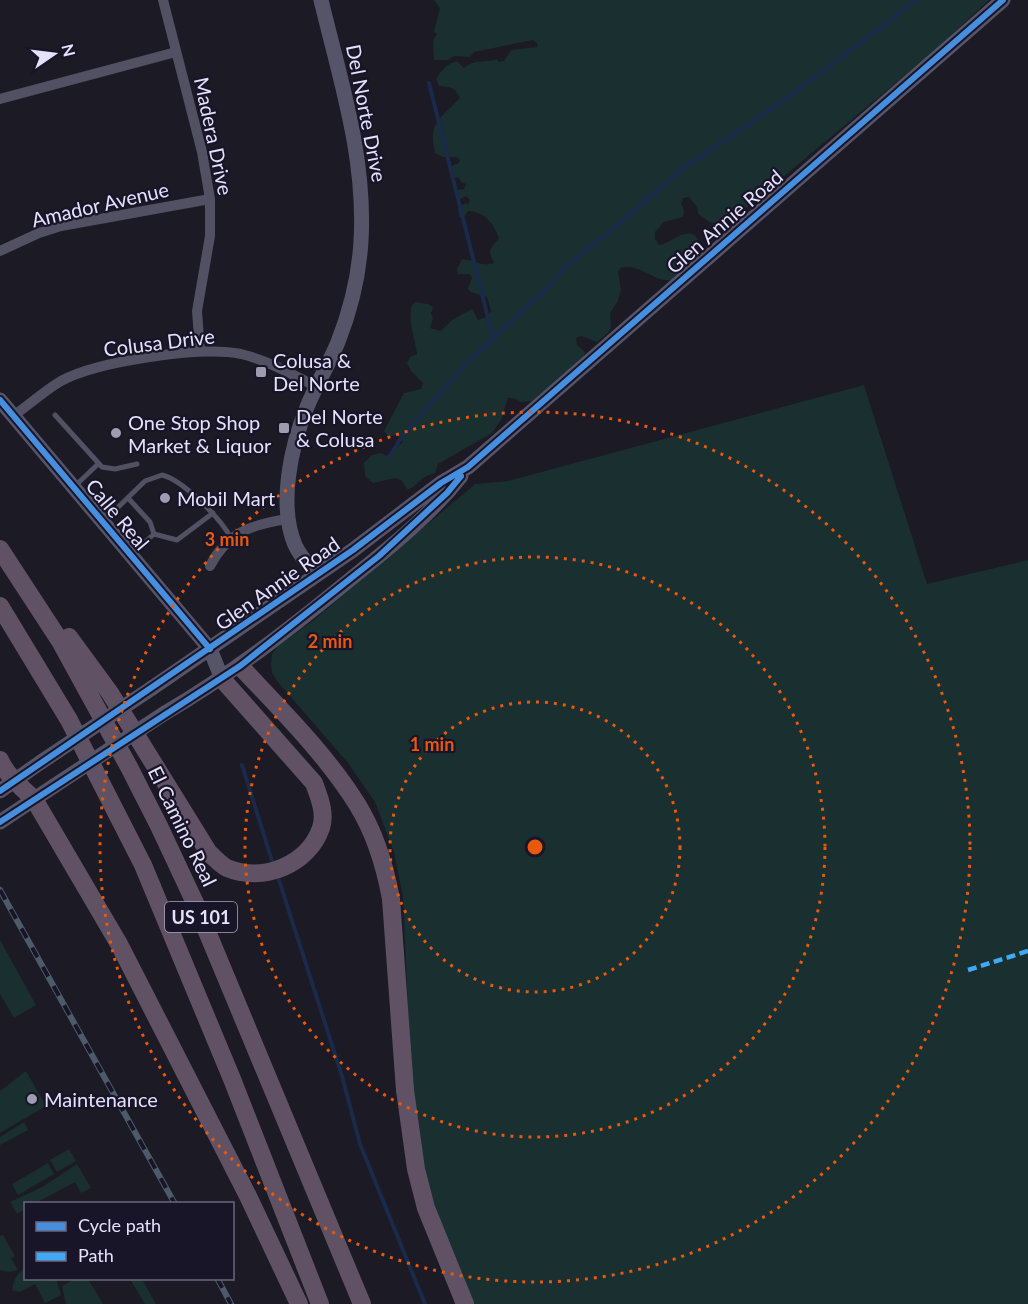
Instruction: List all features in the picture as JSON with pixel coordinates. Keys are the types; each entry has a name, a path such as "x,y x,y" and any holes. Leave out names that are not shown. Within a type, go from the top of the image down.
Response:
{"highway":[{"path":"0,545 111,693 209,853 225,867 241,872 260,873 278,870 308,849 322,827 322,803 314,783 222,679"},
{"name":"El Camino Real","path":"0,549 66,651 159,826 196,905 362,1304"},
{"name":"US 101","path":"0,606 69,720 143,865 232,1079 320,1304"},
{"path":"240,666 323,757 357,804 375,840 386,871 391,899 405,1090 416,1169 426,1208 465,1304"},
{"path":"0,760 7,786 34,799 119,944 248,1196 299,1304"}],"main road":[{"name":"Del Norte Drive","path":"316,574 302,558 295,543 288,519 287,486 300,426 338,343 352,299 361,248 362,202 356,146 321,0"},
{"name":"Glen Annie Road","path":"0,822 165,713 222,679 387,549 447,493 468,467 1003,0"},
{"name":"Calle Real","path":"0,400 210,649"},
{"name":"Glen Annie Road","path":"7,786 210,649 379,532 441,483 468,467"},
{"path":"210,649 240,666"},
{"path":"210,649 222,679"}],"street":[{"name":"Madera Drive","path":"163,0 202,152 210,199 210,236 197,311 200,351"},
{"path":"0,99 177,52"},
{"name":"Amador Avenue","path":"0,252 61,226 210,199"},
{"name":"Colusa Drive","path":"13,416 47,391 78,373 121,362 200,351 242,354 263,361 317,387"},
{"path":"210,566 223,544 231,538 250,529 288,519"}],"lane":[{"path":"55,415 98,464 110,469 137,464"},
{"path":"74,487 98,464"},
{"path":"103,522 145,482 162,475 173,480 213,513 231,538"},
{"path":"128,498 150,522 154,534"},
{"path":"154,534 177,540 213,513"},
{"path":"130,555 154,534"}],"green space":[{"path":"434,0 989,0 934,51 728,222 709,222 698,214 697,207 689,197 683,198 681,204 684,210 683,217 664,222 655,232 655,239 659,245 687,233 697,238 700,245 691,257 692,262 682,274 675,279 668,280 635,268 620,268 618,272 621,290 618,301 610,313 611,328 608,333 597,342 581,336 576,338 577,345 585,352 584,357 532,401 521,402 508,398 501,420 492,433 438,464 435,473 426,476 408,490 401,480 395,478 373,483 365,476 364,463 372,455 381,453 386,456 403,442 397,435 388,436 384,431 404,393 421,389 423,383 411,371 407,363 410,357 417,354 411,323 412,305 416,302 433,307 430,328 441,331 452,320 472,309 478,320 487,317 491,311 487,297 471,292 468,289 472,277 469,274 458,274 457,269 462,259 481,264 494,263 490,250 499,238 491,223 479,213 468,211 463,218 459,217 458,207 466,203 468,205 470,200 466,196 459,200 456,197 457,190 464,189 466,184 459,178 453,177 449,172 449,167 459,163 460,160 457,157 443,157 435,153 433,134 441,116 460,98 452,88 439,86 436,79 453,62 457,61 464,68 476,62 497,59 499,62 504,61 511,50 537,47 538,44 533,40 474,52 470,57 454,56 448,60 434,60 433,40 437,34 434,31 440,8"},
{"path":"864,385 927,584 1028,560 1028,1304 473,1304 447,1245 431,1194 418,1137 411,1077 403,897 394,852 375,802 348,763 277,681 272,673 272,654 278,646 314,620 475,484 508,481"},
{"path":"0,940 36,1005 14,1018 0,994"},
{"path":"26,1071 46,1106 0,1133 0,1091"},
{"path":"24,1122 28,1130 0,1145 0,1137"},
{"path":"69,1149 76,1161 57,1172 50,1160"},
{"path":"48,1163 54,1174 18,1195 12,1184"},
{"path":"77,1164 91,1188 81,1193 75,1182 38,1202 24,1202 24,1210 17,1214 10,1202 42,1187"},
{"path":"3,1235 15,1256 10,1260 18,1270 9,1272 0,1270 0,1236"},
{"path":"24,1270 24,1280 56,1280 61,1295 45,1303 35,1284 20,1292 12,1290 19,1273"},
{"path":"73,1280 89,1280 103,1304 66,1304 62,1286"},
{"path":"131,1280 143,1280 156,1304 145,1304"}],"waterway":[{"path":"389,457 401,438 463,367 568,265 681,170 787,98 917,0"},
{"path":"429,83 493,338"},
{"path":"242,765 273,864"},
{"path":"277,874 342,1076 360,1144 425,1304"}],"railway":[{"path":"0,890 174,1202"},
{"path":"218,1280 231,1304"}],"marked path":[{"path":"968,970 1028,951"}],"cycle path":[{"path":"0,791 353,550 441,483 468,467 1003,0"},
{"path":"0,400 210,649"},
{"path":"0,822 240,666 379,556 447,493 461,476"}],"place":[{"name":"Colusa & Del Norte","path":"261,372"},
{"name":"Del Norte & Colusa","path":"284,428"},
{"name":"One Stop Shop Market & Liquor","path":"116,433"},
{"name":"Mobil Mart","path":"165,498"},
{"name":"Maintenance","path":"32,1099"}]}
